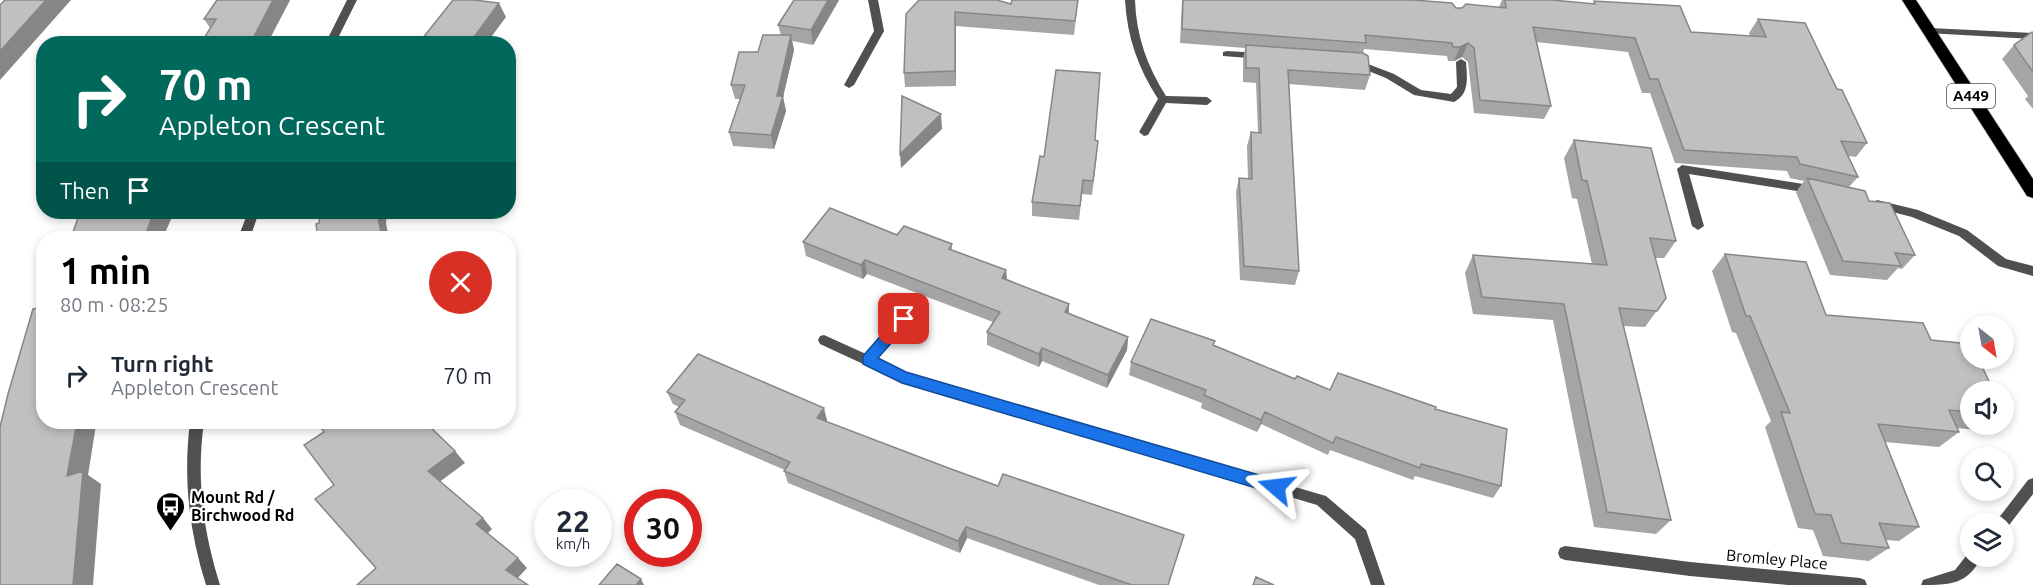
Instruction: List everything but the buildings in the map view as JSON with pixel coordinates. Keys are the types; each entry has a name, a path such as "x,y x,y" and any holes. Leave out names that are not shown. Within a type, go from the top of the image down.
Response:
{"highway":[{"name":"A449","path":"1909,0 2033,192"}],"street":[{"path":"334,36 352,0"},
{"path":"849,85 879,31 873,0"},
{"path":"1130,0 1130,28 1150,81 1163,99"},
{"path":"1930,31 2033,36"},
{"path":"1227,54 1272,57"},
{"path":"1339,61 1361,62 1418,93 1454,98 1462,88 1461,62"},
{"path":"1163,99 1207,101"},
{"path":"1144,132 1163,99"},
{"path":"1698,226 1682,169 1786,183 1832,193"},
{"path":"1865,201 1914,213 1963,233 2001,263 2033,271"},
{"path":"868,360 904,319"},
{"path":"824,340 902,376 1320,500 1361,535 1378,585"},
{"path":"197,429 194,489 198,534 213,585"},
{"path":"2010,513 2033,484"},
{"name":"Bromley Place","path":"1565,553 1690,569 1860,585"},
{"path":"1928,585 1960,575 1966,567"}],"place":[{"name":"Mount Rd / Birchwood Rd","path":"170,532"}],"route":[{"path":"904,319 868,360 902,376 1276,487"}]}
